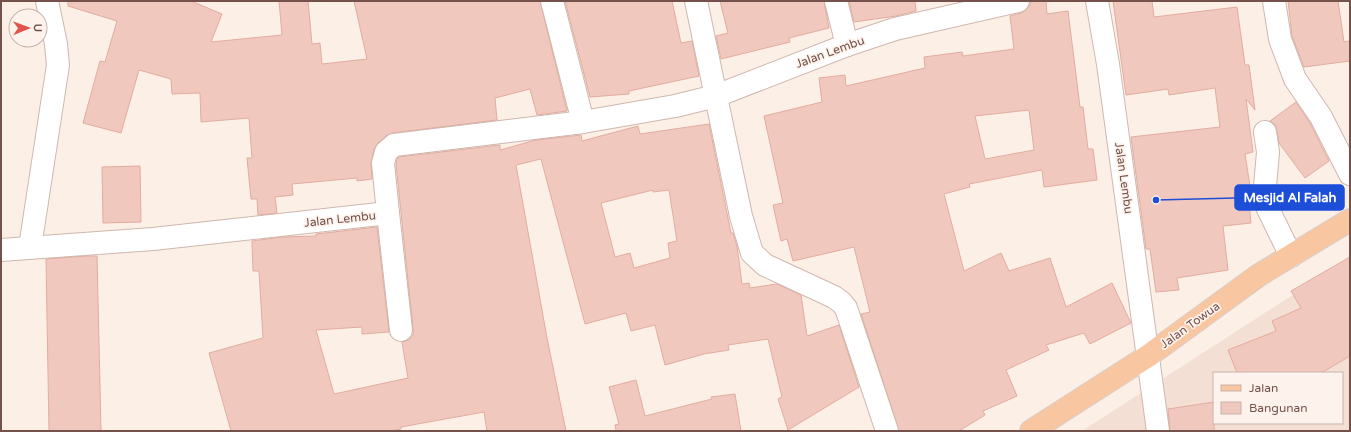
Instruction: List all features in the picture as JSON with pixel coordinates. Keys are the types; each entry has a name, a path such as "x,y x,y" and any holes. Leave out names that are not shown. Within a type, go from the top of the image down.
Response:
{"main road":[{"name":"Jalan Towua","path":"1031,431 1148,356 1259,275 1350,220"}],"street":[{"path":"30,247 58,65 56,44 47,1"},
{"path":"552,1 583,122"},
{"path":"696,1 741,216 752,253 765,265 834,297 846,308 887,431"},
{"path":"836,1 847,45"},
{"name":"Jalan Lembu","path":"1,250 153,239 388,213 383,163 386,152 394,145 583,122 675,106 716,96 847,45 895,29 1018,1"},
{"name":"Jalan Lembu","path":"1097,1 1108,64 1158,431"},
{"path":"1274,1 1280,39 1295,79 1321,117 1350,174"},
{"path":"1266,132 1268,152 1264,198 1291,256"},
{"path":"388,213 401,330"}],"shaded area":[{"path":"1350,258 1350,431 1082,431"}],"building":[{"path":"68,1 191,1 222,14 211,42 282,35 279,1 308,1 312,44 320,43 322,64 367,59 354,1 540,1 567,111 537,115 530,89 495,98 497,120 392,133 378,143 374,149 371,164 372,179 357,181 357,178 292,184 293,195 275,197 277,213 258,215 257,199 251,199 247,158 252,158 249,118 201,122 200,93 172,94 171,79 139,70 121,133 83,123 100,61 105,62 117,21 68,6"},
{"path":"565,1 672,1 681,43 692,41 699,76 629,91 629,94 590,97"},
{"path":"720,1 824,1 829,28 789,38 790,42 721,59 716,36 728,33"},
{"path":"849,1 915,1 916,11 896,16 854,22"},
{"path":"1030,1 1046,1 1047,14 1068,11 1080,107 1083,107 1088,149 1093,149 1097,180 1044,187 1042,170 969,184 970,187 944,194 964,271 1001,253 1009,271 1050,258 1066,307 1112,283 1131,323 1090,344 1084,333 1046,345 1049,350 1006,370 1017,396 983,411 985,415 959,431 899,431 861,314 870,312 854,247 793,261 787,239 781,241 773,205 783,203 764,116 822,102 819,78 845,75 846,86 925,68 924,57 962,52 963,56 1014,49 1010,16 1021,13 1030,5","holes":["1029,110 1034,150 985,159 975,116"]},
{"path":"1113,1 1152,1 1154,17 1237,7 1245,65 1249,65 1255,110 1246,99 1253,152 1245,154 1251,193 1248,193 1251,223 1223,226 1228,270 1177,278 1179,290 1156,292 1150,249 1146,249 1131,137 1220,127 1215,88 1169,95 1168,89 1126,95"},
{"path":"1288,1 1338,1 1344,42 1350,41 1350,61 1304,67 1292,36"},
{"path":"1296,102 1310,123 1329,161 1305,178 1279,143 1275,125 1270,121"},
{"path":"709,124 731,233 733,233 737,246 742,284 749,283 750,288 777,284 801,295 807,336 839,325 859,387 788,430 778,399 782,397 768,339 728,345 729,350 704,354 665,365 655,325 631,331 626,313 585,324 541,159 516,165 547,338 566,431 487,431 484,412 401,427 401,429 391,431 231,431 209,353 263,338 259,271 253,271 252,241 283,237 316,236 316,234 377,227 389,332 362,334 362,327 316,330 334,394 408,378 402,342 409,340 413,335 413,329 396,164 397,159 399,157 500,145 500,150 536,140 581,135 582,141 638,126 640,134","holes":["653,190 653,192 669,190 677,241 668,243 670,258 634,268 630,253 615,257 601,203"]},
{"path":"140,166 141,222 103,223 102,167"},
{"path":"97,256 101,431 49,431 46,259"},
{"path":"1350,257 1350,356 1323,372 1237,372 1228,350 1276,331 1272,321 1301,308 1291,291"},
{"path":"636,380 645,416 712,399 711,397 735,394 741,431 616,431 615,425 619,424 609,387"},
{"path":"1213,402 1214,431 1170,431 1168,409"}],"place":[{"name":"Mesjid Al Falah","path":"1156,200"}]}
